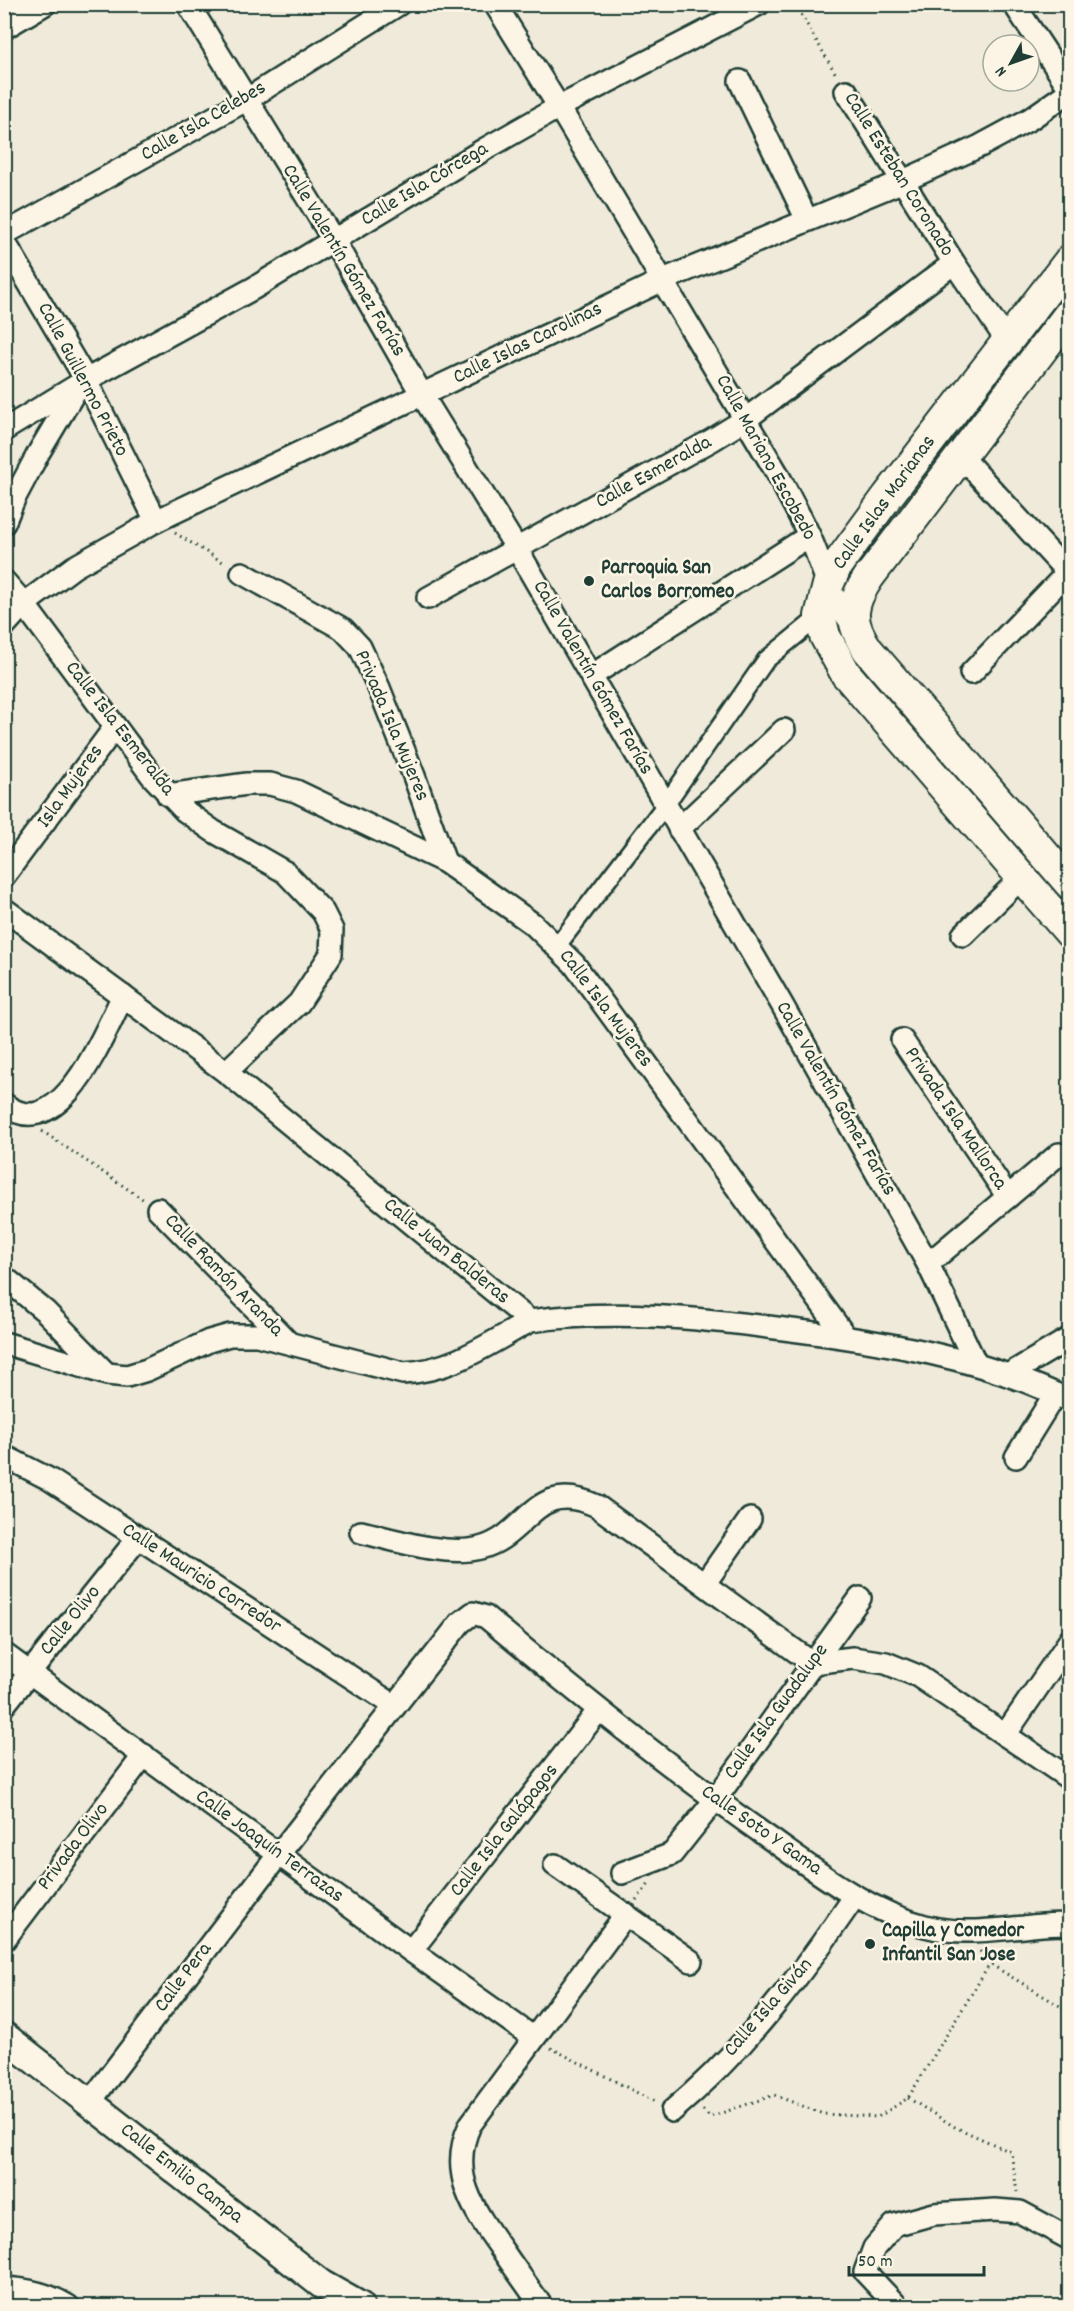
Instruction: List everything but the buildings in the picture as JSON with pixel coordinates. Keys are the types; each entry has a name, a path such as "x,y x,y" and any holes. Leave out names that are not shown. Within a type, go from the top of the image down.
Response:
{"main road":[{"name":"Calle Islas Marianas","path":"820,616 828,585 837,565 1070,260"},
{"name":"Calle Islas Marianas","path":"854,625 854,605 859,591 1070,313"},
{"path":"820,616 825,636 846,674 1070,933"},
{"name":"Calle Mariano Escobedo","path":"854,625 868,650 1070,884"}],"street":[{"path":"4,28 45,4"},
{"name":"Calle Valentín Gómez Farías","path":"188,4 334,241 422,395 517,549 666,804 928,1264 975,1364"},
{"name":"Calle Isla Celebes","path":"4,234 246,100 399,4"},
{"name":"Calle Mariano Escobedo","path":"495,4 746,419 809,536 838,607 854,625"},
{"name":"Calle Isla Córcega","path":"4,430 82,383 334,241 416,189 559,107 759,4"},
{"path":"1014,4 1070,90"},
{"path":"740,81 807,220"},
{"name":"Calle Islas Carolinas","path":"4,626 24,604 74,567 156,521 663,280 901,182 1007,132 1070,90"},
{"name":"Calle Esteban Coronado","path":"846,91 901,182 1007,341"},
{"name":"Calle Guillermo Prieto","path":"4,242 156,521"},
{"name":"Calle Esmeralda","path":"428,598 746,419 954,263"},
{"path":"4,523 19,490 82,383"},
{"path":"961,456 1069,573 971,673"},
{"path":"591,676 809,536"},
{"name":"Privada Isla Mujeres","path":"242,573 343,629 360,647 379,687 445,862"},
{"name":"Calle Isla Esmeralda","path":"5,580 168,795 185,811 213,831 285,872 323,912 332,930 331,954 299,1003 226,1072"},
{"path":"557,946 666,804 766,660 820,616"},
{"name":"Isla Mujeres","path":"4,876 115,727"},
{"path":"679,829 784,730"},
{"name":"Calle Isla Mujeres","path":"168,795 247,784 270,784 296,791 445,862 533,924 574,964 844,1336"},
{"path":"963,935 1022,877"},
{"name":"Calle Juan Balderas","path":"4,909 226,1072 530,1321 569,1315 646,1315 708,1319 844,1336 975,1364 1062,1397"},
{"path":"9,1108 37,1114 58,1104 76,1084 123,996"},
{"name":"Privada Isla Mallorca","path":"902,1040 1008,1197"},
{"path":"928,1264 1059,1154"},
{"name":"Calle Ramón Aranda","path":"158,1209 287,1341"},
{"path":"4,1277 46,1312 107,1374"},
{"path":"287,1341 373,1367 403,1373 425,1372 449,1365 530,1321"},
{"name":"Calle Ramón Aranda","path":"4,1342 107,1374 127,1376 147,1370 209,1341 230,1335 257,1335 287,1341"},
{"path":"1008,1375 1070,1338"},
{"path":"1016,1457 1062,1397"},
{"name":"Calle Mauricio Corredor","path":"4,1456 49,1479 395,1706"},
{"path":"361,1532 461,1552 482,1548 501,1539 540,1506 553,1499 580,1498 597,1506 812,1663 853,1658 886,1663 918,1676 1070,1779"},
{"path":"705,1583 750,1519"},
{"name":"Calle Olivo","path":"4,1705 138,1538"},
{"name":"Calle Isla Guadalupe","path":"622,1873 672,1854 715,1800 860,1598"},
{"name":"Calle Pera","path":"90,2102 279,1854 460,1623 473,1613"},
{"name":"Calle Soto Y Gama","path":"473,1613 486,1617 598,1711 715,1800 855,1896 881,1910 927,1927 965,1933 1039,1925 1070,1925"},
{"path":"1005,1735 1070,1640"},
{"name":"Calle Joaquín Terrazas","path":"4,1654 534,2038"},
{"name":"Calle Isla Galápagos","path":"411,1951 598,1711"},
{"name":"Privada Olivo","path":"4,1940 144,1755"},
{"path":"555,1865 691,1961"},
{"name":"Calle Isla Giván","path":"680,2104 763,2020 788,1991 855,1896"},
{"path":"540,2304 474,2211 461,2165 461,2150 470,2125 626,1914"},
{"name":"Calle Emilio Campa","path":"4,2036 321,2284 360,2307"},
{"path":"897,2307 865,2272 874,2248 894,2225 934,2214 995,2210 1020,2212 1070,2239"},
{"path":"4,2288 20,2289 62,2303"}],"path":[{"name":"Calle Esteban Coronado","path":"795,4 846,91"},
{"path":"156,521 242,573"},
{"name":"Calle Ramón Aranda","path":"9,1108 158,1209"},
{"path":"965,1933 990,1964 1070,2012"},
{"path":"534,2038 593,2071 710,2117 774,2096 823,2114 878,2117 908,2098 990,1964"},
{"path":"908,2098 955,2127 1011,2152 1020,2212"}],"place":[{"name":"Parroquia San Carlos Borromeo","path":"589,581"},
{"name":"Capilla y Comedor Infantil San Jose","path":"870,1944"}]}
